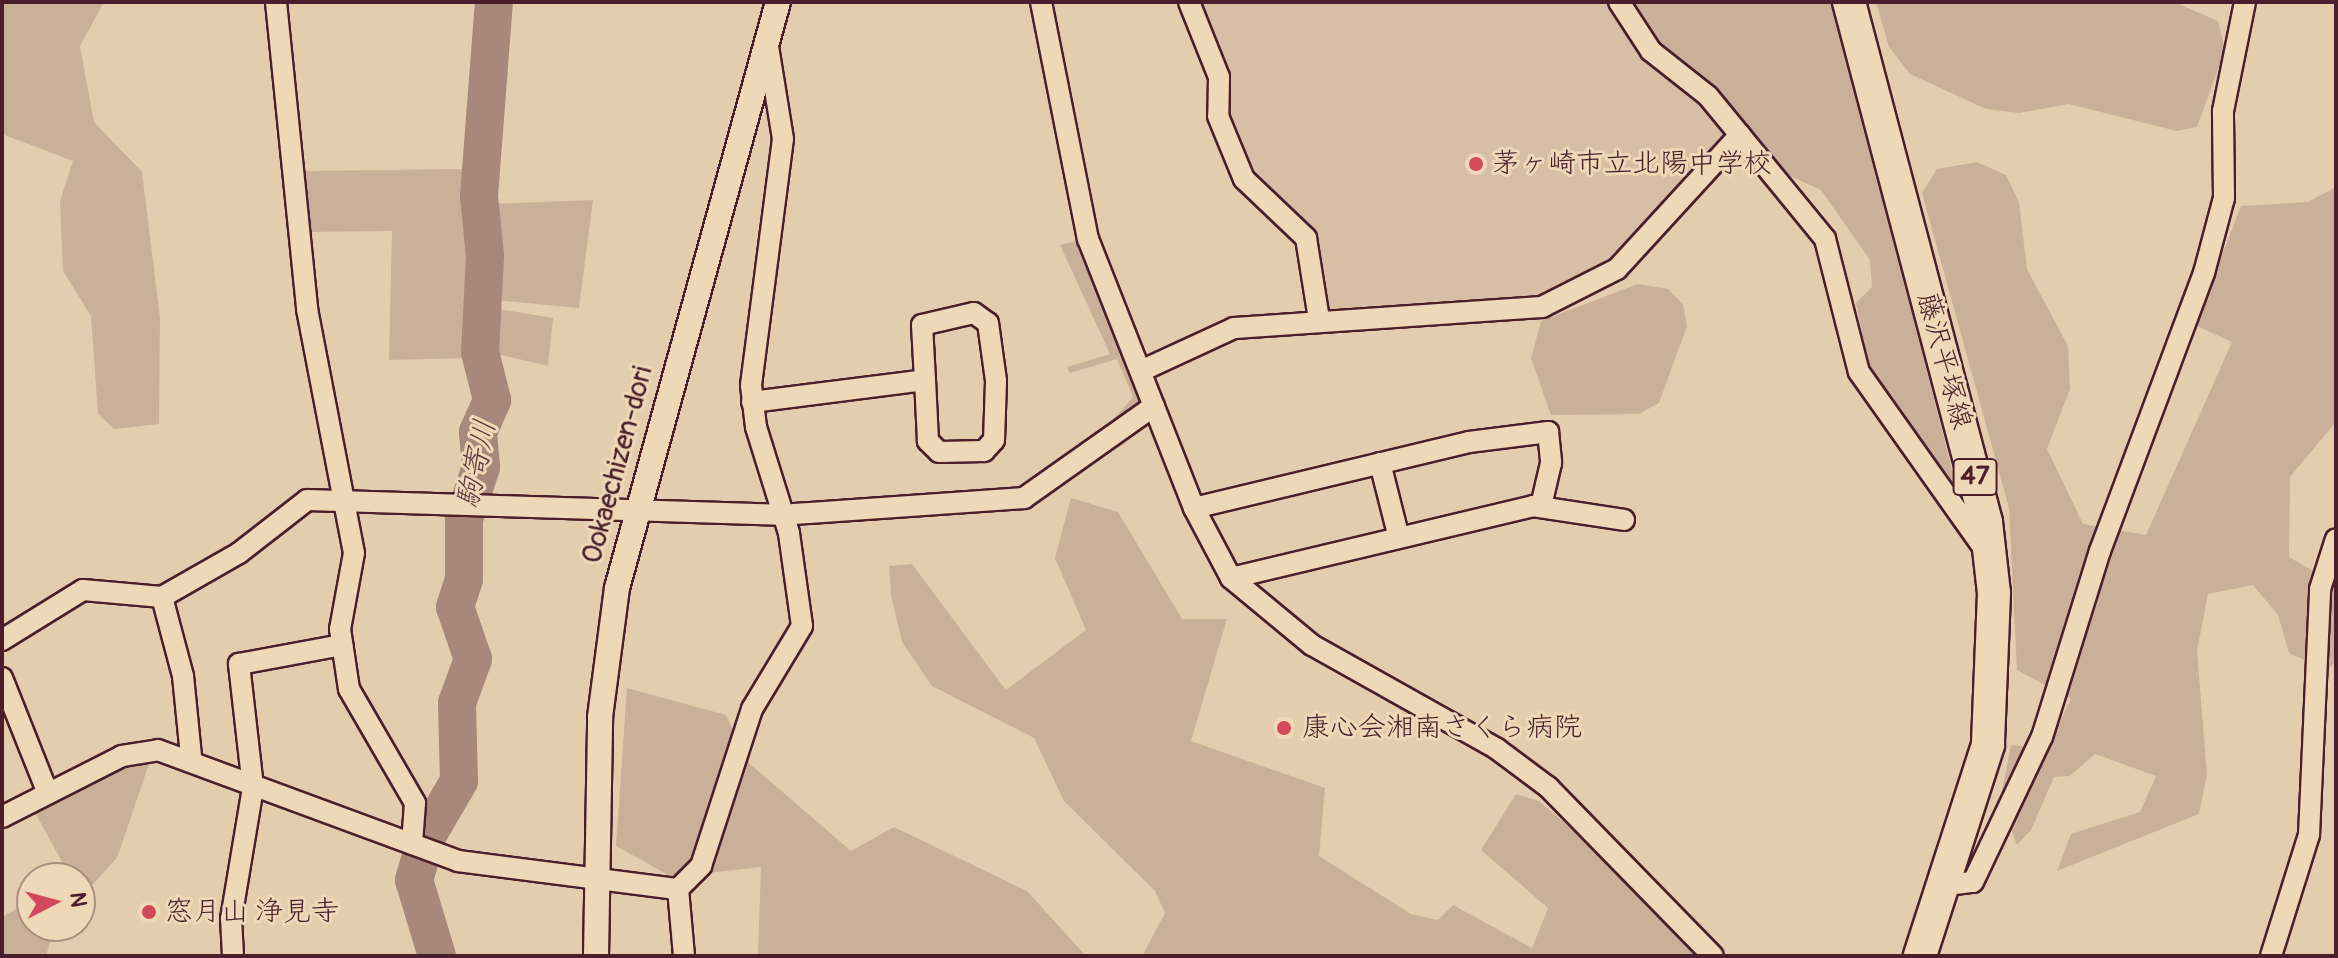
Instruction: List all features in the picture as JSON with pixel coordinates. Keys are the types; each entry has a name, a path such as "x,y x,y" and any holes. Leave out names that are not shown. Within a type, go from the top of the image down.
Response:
{"main road":[{"name":"藤沢平塚線","path":"1849,2 1990,558 1995,656 1988,745 1947,885 1920,956"}],"street":[{"path":"276,2 307,309 341,499 354,553 342,645 349,689 415,803 419,847"},
{"name":"Ookaechizen-dori","path":"596,956 605,663 634,512 778,2"},
{"path":"1041,2 1088,239 1194,508 1231,578 1312,645 1497,749 1548,787 1713,956"},
{"path":"1189,2 1219,77 1218,116 1244,179 1306,238 1319,319"},
{"path":"1619,2 1651,51 1708,96 1825,239 1859,372 1990,558"},
{"path":"1947,885 1973,882 2042,737 2100,551 2204,273 2224,198 2223,111 2245,2"},
{"path":"2,817 47,791 140,750 191,756 253,787 419,847 496,869 678,889 701,866 752,709 802,628 804,605 752,402 754,330 783,139 767,40"},
{"path":"1141,371 1234,328 1319,319 1487,313 1572,298 1617,269 1740,135"},
{"path":"974,313 988,323 994,440 984,451 939,452 928,441 925,380 922,325 974,313"},
{"path":"752,402 925,380"},
{"path":"2,640 83,590 162,597 239,553 307,500 780,515 1024,498 1154,406"},
{"path":"1194,508 1380,463 1548,432 1551,463 1541,506"},
{"path":"1380,463 1399,538"},
{"path":"1231,578 1541,506 1624,520"},
{"path":"2271,956 2309,835 2320,589 2336,539"},
{"path":"162,597 183,676 191,756"},
{"path":"233,956 231,919 253,787 239,664 342,645"},
{"path":"2,678 47,791"},
{"path":"678,889 684,956"}],"shaded area":[{"path":"2,2 104,2 80,46 94,122 142,172 160,318 159,424 114,429 98,414 91,316 63,271 60,201 73,161 2,134"},
{"name":"茅ヶ崎市立北陽中学校","path":"1197,2 1614,2 1729,128 1729,140 1607,270 1543,302 1329,314 1302,217 1256,188 1226,116"},
{"path":"1635,2 1834,2 1958,494 1952,498 1872,381 1856,303 1872,287 1870,260 1821,190 1781,172 1728,103 1649,36"},
{"path":"1876,2 2174,2 2218,21 2225,50 2197,127 2177,131 2069,104 2019,113 1986,109 1910,74 1889,47"},
{"path":"1977,162 2006,175 2019,202 2027,269 2068,346 2070,389 2047,449 2083,524 2146,535 2232,342 2195,325 2241,206 2308,202 2336,187 2336,422 2290,477 2289,557 2336,584 2336,661 2327,670 2289,653 2278,615 2253,585 2208,594 2197,651 2207,774 2199,814 2057,871 2071,834 2140,812 2156,776 2095,754 2070,776 2054,777 2031,830 2017,845 2000,801 2011,745 2047,749 2071,699 2017,670 2009,508 1922,193 1937,169"},
{"path":"467,169 475,259 470,358 389,360 392,231 309,232 303,171"},
{"path":"593,200 579,308 494,300 490,204"},
{"path":"1080,240 1143,403 1101,433 1133,397 1117,359 1070,373 1067,367 1110,354 1060,245"},
{"path":"1638,284 1668,289 1683,304 1687,326 1659,403 1639,414 1551,415 1531,358 1541,321"},
{"path":"492,308 553,318 548,366 489,352"},
{"path":"1071,498 1118,512 1182,619 1227,619 1191,741 1325,788 1319,856 1411,914 1438,920 1453,905 1532,948 1548,908 1481,850 1516,794 1539,801 1613,865 1700,956 1142,956 1165,913 1155,891 1064,801 1034,738 932,686 902,642 891,595 889,566 912,564 1006,690 1086,630 1055,558"},
{"path":"627,688 726,715 750,764 851,851 894,827 1027,891 1086,956 758,956 761,867 672,877 616,846"},
{"path":"150,761 117,858 96,881 96,862 62,862 33,809 123,763"},
{"path":"16,909 16,942 50,942 46,956 2,956 2,917"}],"waterway":[{"name":"駒寄川","path":"437,956 414,880 427,836 459,781 457,703 473,659 455,607 464,579 464,519 481,467 478,432 492,400 480,352 485,256 479,196 494,2"}],"place":[{"name":"茅ヶ崎市立北陽中学校","path":"1476,164"},
{"name":"康心会湘南さくら病院","path":"1284,728"},
{"name":"窓月山 浄見寺","path":"149,912"}]}
